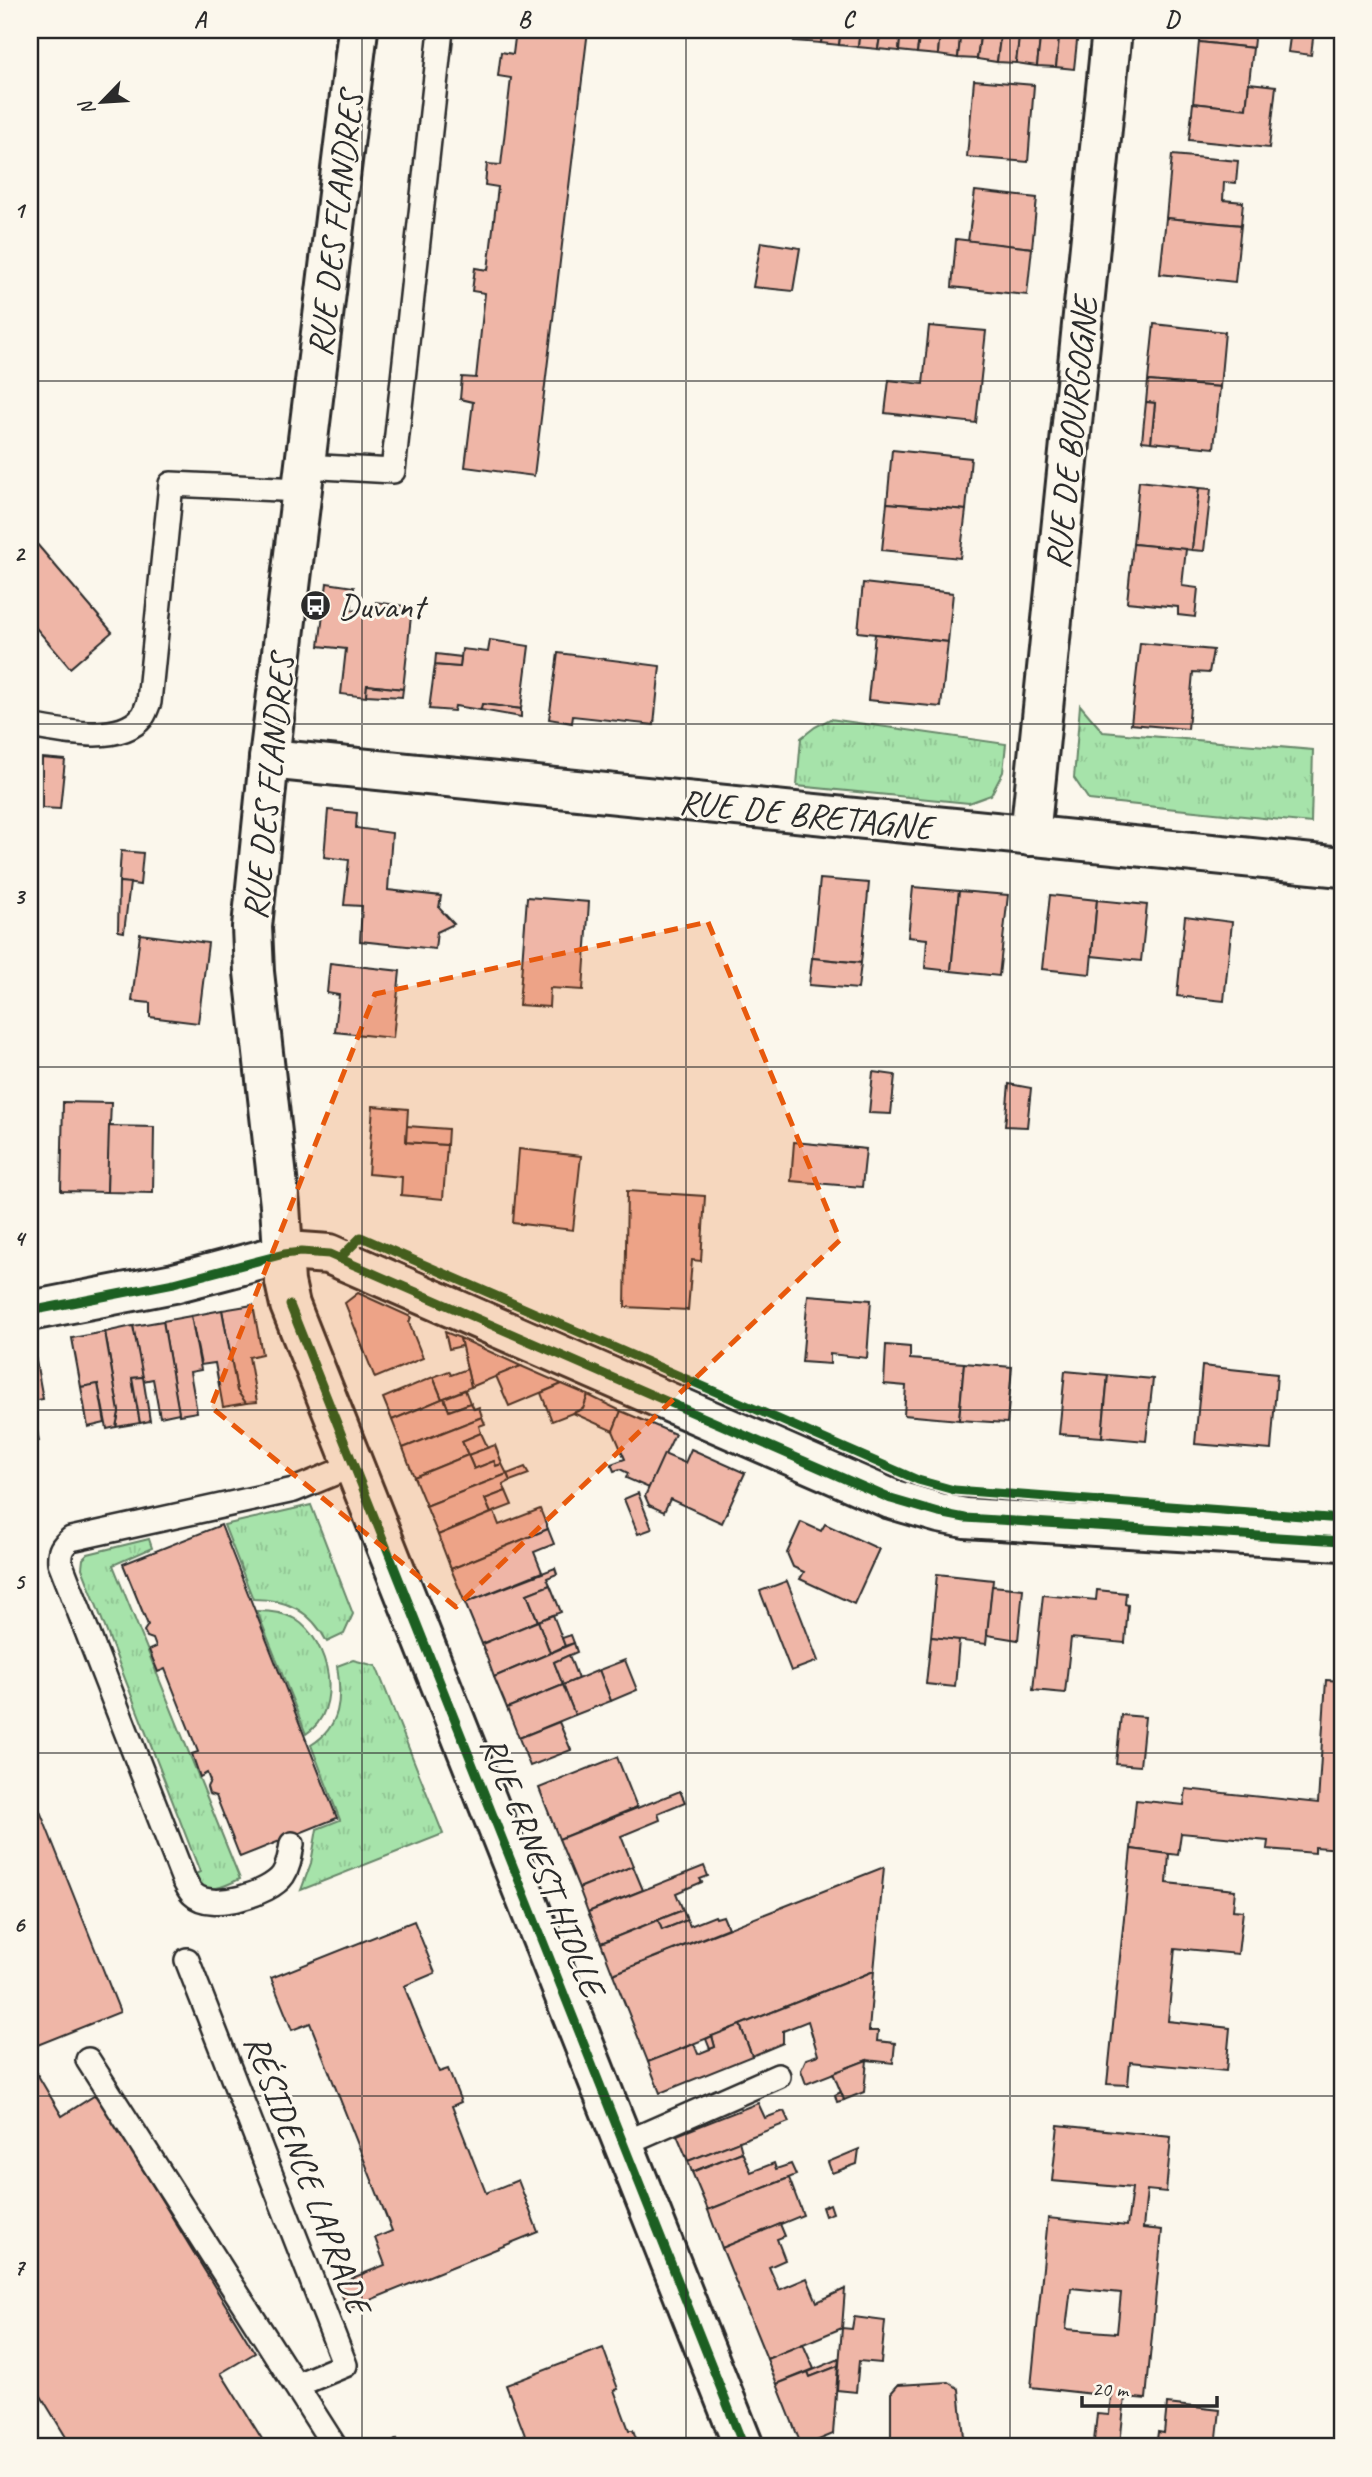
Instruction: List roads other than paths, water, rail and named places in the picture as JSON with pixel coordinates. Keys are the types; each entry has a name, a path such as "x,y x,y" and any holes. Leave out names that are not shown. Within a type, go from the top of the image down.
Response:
{"street":[{"name":"RUE DES FLANDRES","path":"284,1254 252,927 269,759 358,30"},
{"name":"RUE DE BOURGOGNE","path":"1030,836 1112,30"},
{"name":"RUE DE BRETAGNE","path":"269,759 1342,867"},
{"path":"30,1311 174,1283 284,1254 316,1252 341,1257 914,1507 965,1518 1342,1541"},
{"name":"RUE ERNEST HIOLLE","path":"284,1254 285,1282 290,1305 744,2447"}],"lane":[{"path":"30,726 96,734 116,732 142,717 149,702 172,484 393,471 441,30"},
{"path":"292,1844 289,1864 275,1884 235,1901 206,1901 193,1894 184,1880 60,1562 59,1553 71,1539 293,1490 354,1465"},
{"name":"RÉSIDENCE LAPRADE","path":"187,1960 345,2365 297,2385"},
{"path":"88,2060 335,2447"},
{"path":"623,2144 778,2076"}],"place":[{"name":"Duvant","path":"315,606"}]}
